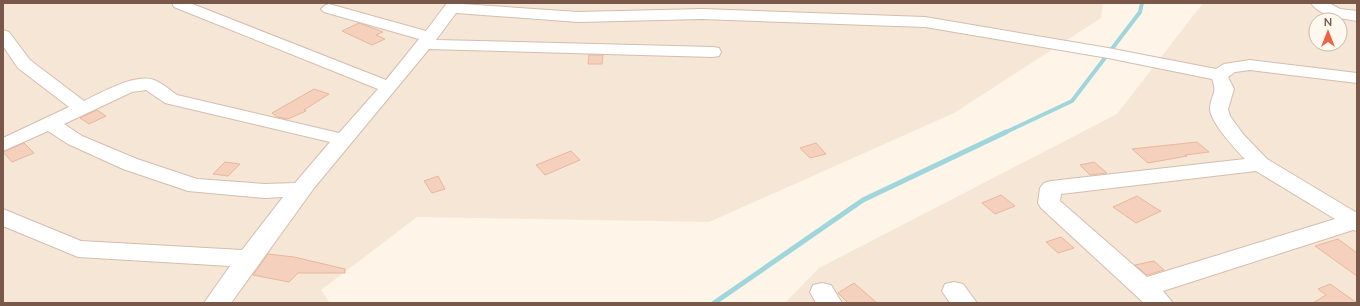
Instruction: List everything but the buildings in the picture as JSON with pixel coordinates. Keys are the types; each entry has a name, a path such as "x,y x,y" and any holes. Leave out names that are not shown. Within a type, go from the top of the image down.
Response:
{"street":[{"path":"1318,3 1336,13 1357,16"},
{"path":"179,4 360,77 389,87"},
{"path":"217,303 248,259 319,168 345,140 389,87 454,4 578,17 702,14 925,22 1108,53 1219,75 1230,68 1250,65 1357,78"},
{"path":"329,10 427,40 462,46 712,52"},
{"path":"3,35 24,64 82,108"},
{"path":"1219,75 1226,89 1219,109 1222,116 1236,138 1260,164 1356,222"},
{"path":"3,145 128,87 149,84 171,99 345,140"},
{"path":"49,123 75,140 130,164 195,186 265,191 303,190"},
{"path":"1160,303 1048,203 1051,188 1260,164"},
{"path":"3,217 78,249 248,259"},
{"path":"1143,288 1356,222"}],"shaded area":[{"path":"3,3 1103,3 1101,18 954,113 709,222 417,217 321,290 330,303 3,303"},
{"path":"1203,3 1357,3 1357,303 785,303 819,268 1117,114"}],"waterway":[{"path":"1004,133 1072,101 1140,12 1142,3"},
{"path":"714,303 863,200 1006,132"}]}
